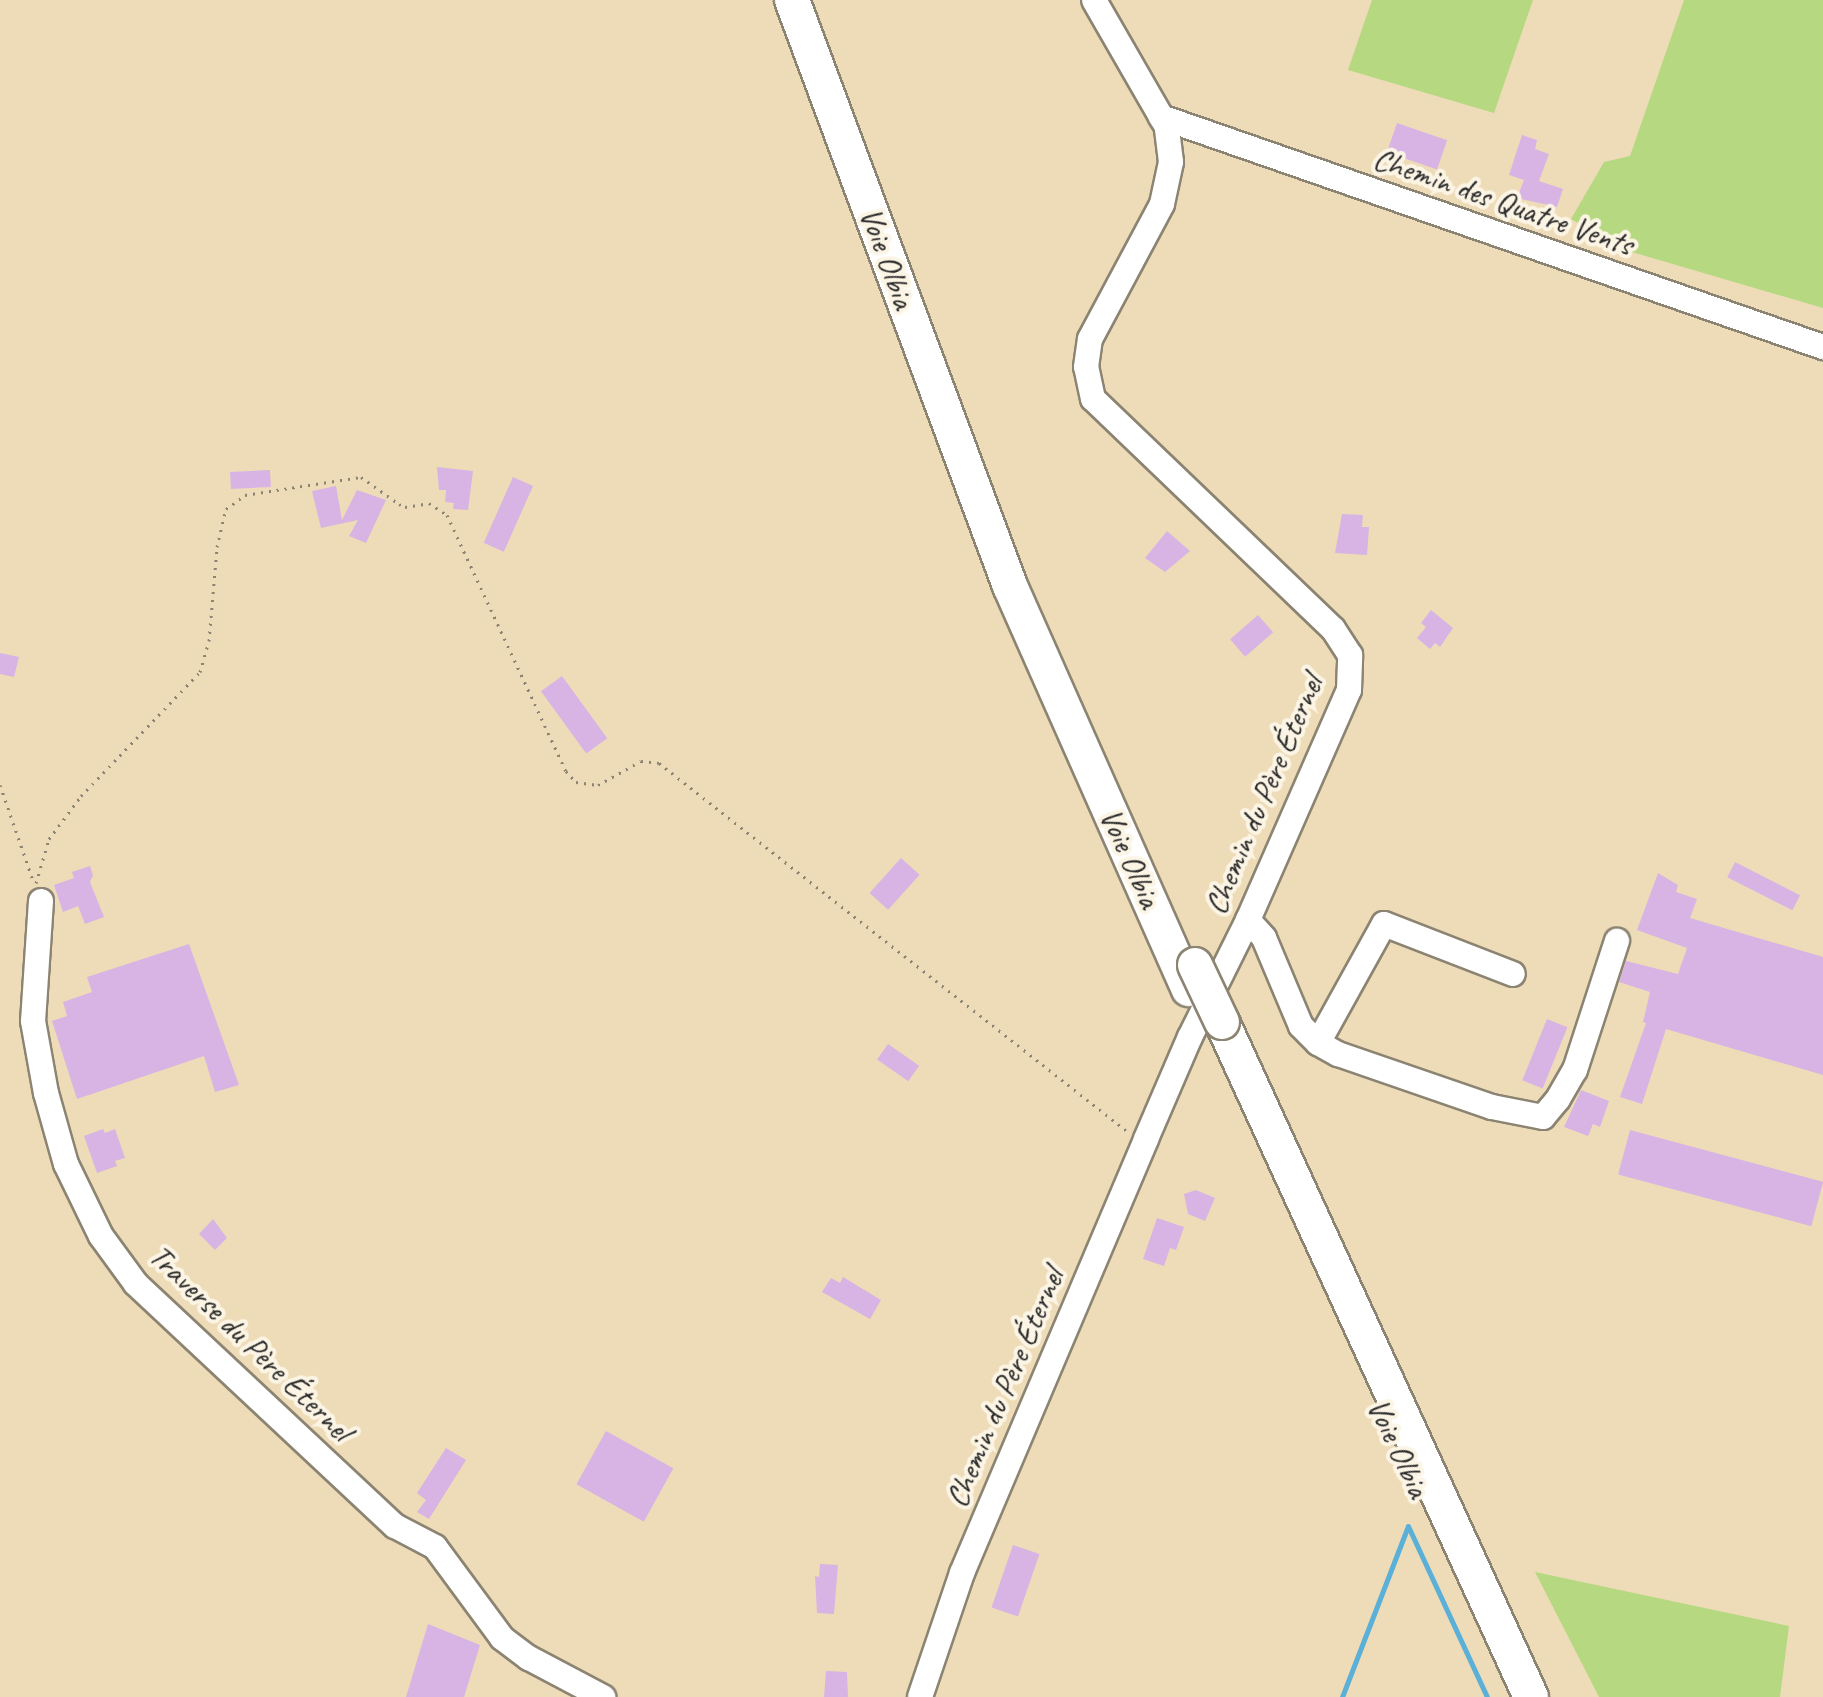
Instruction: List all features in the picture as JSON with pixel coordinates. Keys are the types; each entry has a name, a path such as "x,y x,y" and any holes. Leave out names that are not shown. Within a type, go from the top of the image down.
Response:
{"highway":[{"name":"Voie Olbia","path":"792,0 1010,586 1531,1697"},
{"name":"Voie Olbia","path":"812,0 961,418 1028,588 1192,977"},
{"name":"Voie Olbia","path":"1216,1027 1283,1200 1514,1697"}],"street":[{"name":"Chemin du Père Éternel","path":"920,1697 962,1573 1143,1145 1190,1037 1248,920 1349,690 1350,655 1333,629 1093,399 1086,367 1090,339 1162,204 1171,162 1167,127 1094,0"},
{"name":"Chemin des Quatre Vents","path":"1161,117 1823,347"},
{"name":"Traverse du Père Éternel","path":"38,894 33,1021 46,1093 66,1164 101,1236 136,1284 384,1516 395,1526 435,1547 502,1638 529,1658 603,1697"},
{"path":"1248,920 1264,938 1301,1026 1318,1043 1338,1054 1492,1107 1543,1117 1575,1070 1617,941"},
{"path":"1318,1043 1384,924 1513,974"}],"path":[{"path":"38,894 49,839 81,796 200,672 209,641 217,547 226,509 245,495 361,477 405,507 429,503 447,515 566,771 576,782 598,785 641,761 659,763 1143,1145"},
{"path":"0,785 38,894"}],"green space":[{"path":"1372,0 1533,0 1494,113 1348,70"},
{"path":"1684,0 1823,0 1823,308 1625,250 1571,219 1604,162 1630,156"},
{"path":"1535,1572 1789,1626 1780,1697 1599,1697"}],"building":[{"path":"1397,123 1447,140 1437,170 1387,152"},
{"path":"1522,135 1537,140 1535,149 1549,154 1539,181 1563,189 1557,207 1517,198 1524,180 1509,175"},
{"path":"437,467 473,471 468,510 453,509 454,503 445,502 446,490 439,490"},
{"path":"270,470 271,487 231,489 230,472"},
{"path":"513,477 533,486 504,552 484,543"},
{"path":"336,486 342,520 357,490 386,500 366,543 349,536 358,520 321,528 312,491"},
{"path":"1342,514 1363,515 1362,527 1369,527 1367,555 1335,553"},
{"path":"1167,531 1190,551 1165,572 1145,558"},
{"path":"1431,610 1453,628 1440,647 1435,643 1430,649 1417,638 1426,627 1421,623"},
{"path":"1258,615 1273,632 1245,657 1230,639"},
{"path":"0,653 19,657 14,677 0,674"},
{"path":"562,676 607,738 586,754 541,691"},
{"path":"901,858 920,875 888,910 870,893"},
{"path":"1735,862 1800,895 1792,910 1727,877"},
{"path":"90,866 93,875 90,882 104,917 85,924 78,906 63,912 54,885 74,878 72,872"},
{"path":"1658,873 1678,885 1676,892 1697,899 1690,918 1823,957 1823,1075 1666,1029 1642,1104 1620,1097 1646,1023 1643,1022 1650,992 1619,982 1626,961 1678,974 1687,948 1637,930"},
{"path":"189,944 239,1085 215,1092 204,1056 77,1099 52,1021 67,1016 63,1002 92,992 87,977"},
{"path":"1547,1019 1567,1027 1543,1088 1522,1080"},
{"path":"888,1044 919,1066 908,1081 877,1060"},
{"path":"1581,1090 1609,1101 1600,1127 1593,1124 1588,1136 1564,1127"},
{"path":"103,1129 105,1133 115,1129 125,1158 115,1161 117,1166 97,1173 84,1136"},
{"path":"1630,1130 1823,1182 1811,1226 1618,1174"},
{"path":"1196,1190 1215,1198 1205,1221 1188,1214 1184,1194"},
{"path":"1157,1218 1184,1227 1176,1250 1170,1248 1164,1266 1143,1259"},
{"path":"213,1219 227,1238 215,1250 199,1234"},
{"path":"843,1277 881,1300 870,1319 822,1292 831,1278 840,1283"},
{"path":"606,1431 673,1468 644,1522 576,1484"},
{"path":"446,1448 466,1460 429,1519 417,1512 426,1500 417,1493"},
{"path":"1013,1545 1039,1554 1018,1617 992,1607"},
{"path":"820,1564 838,1565 834,1614 817,1613 815,1576 819,1577"},
{"path":"428,1624 480,1645 464,1697 406,1697"},
{"path":"826,1671 847,1672 848,1697 824,1697"}],"waterway":[{"path":"1342,1697 1408,1526 1487,1697"}]}
